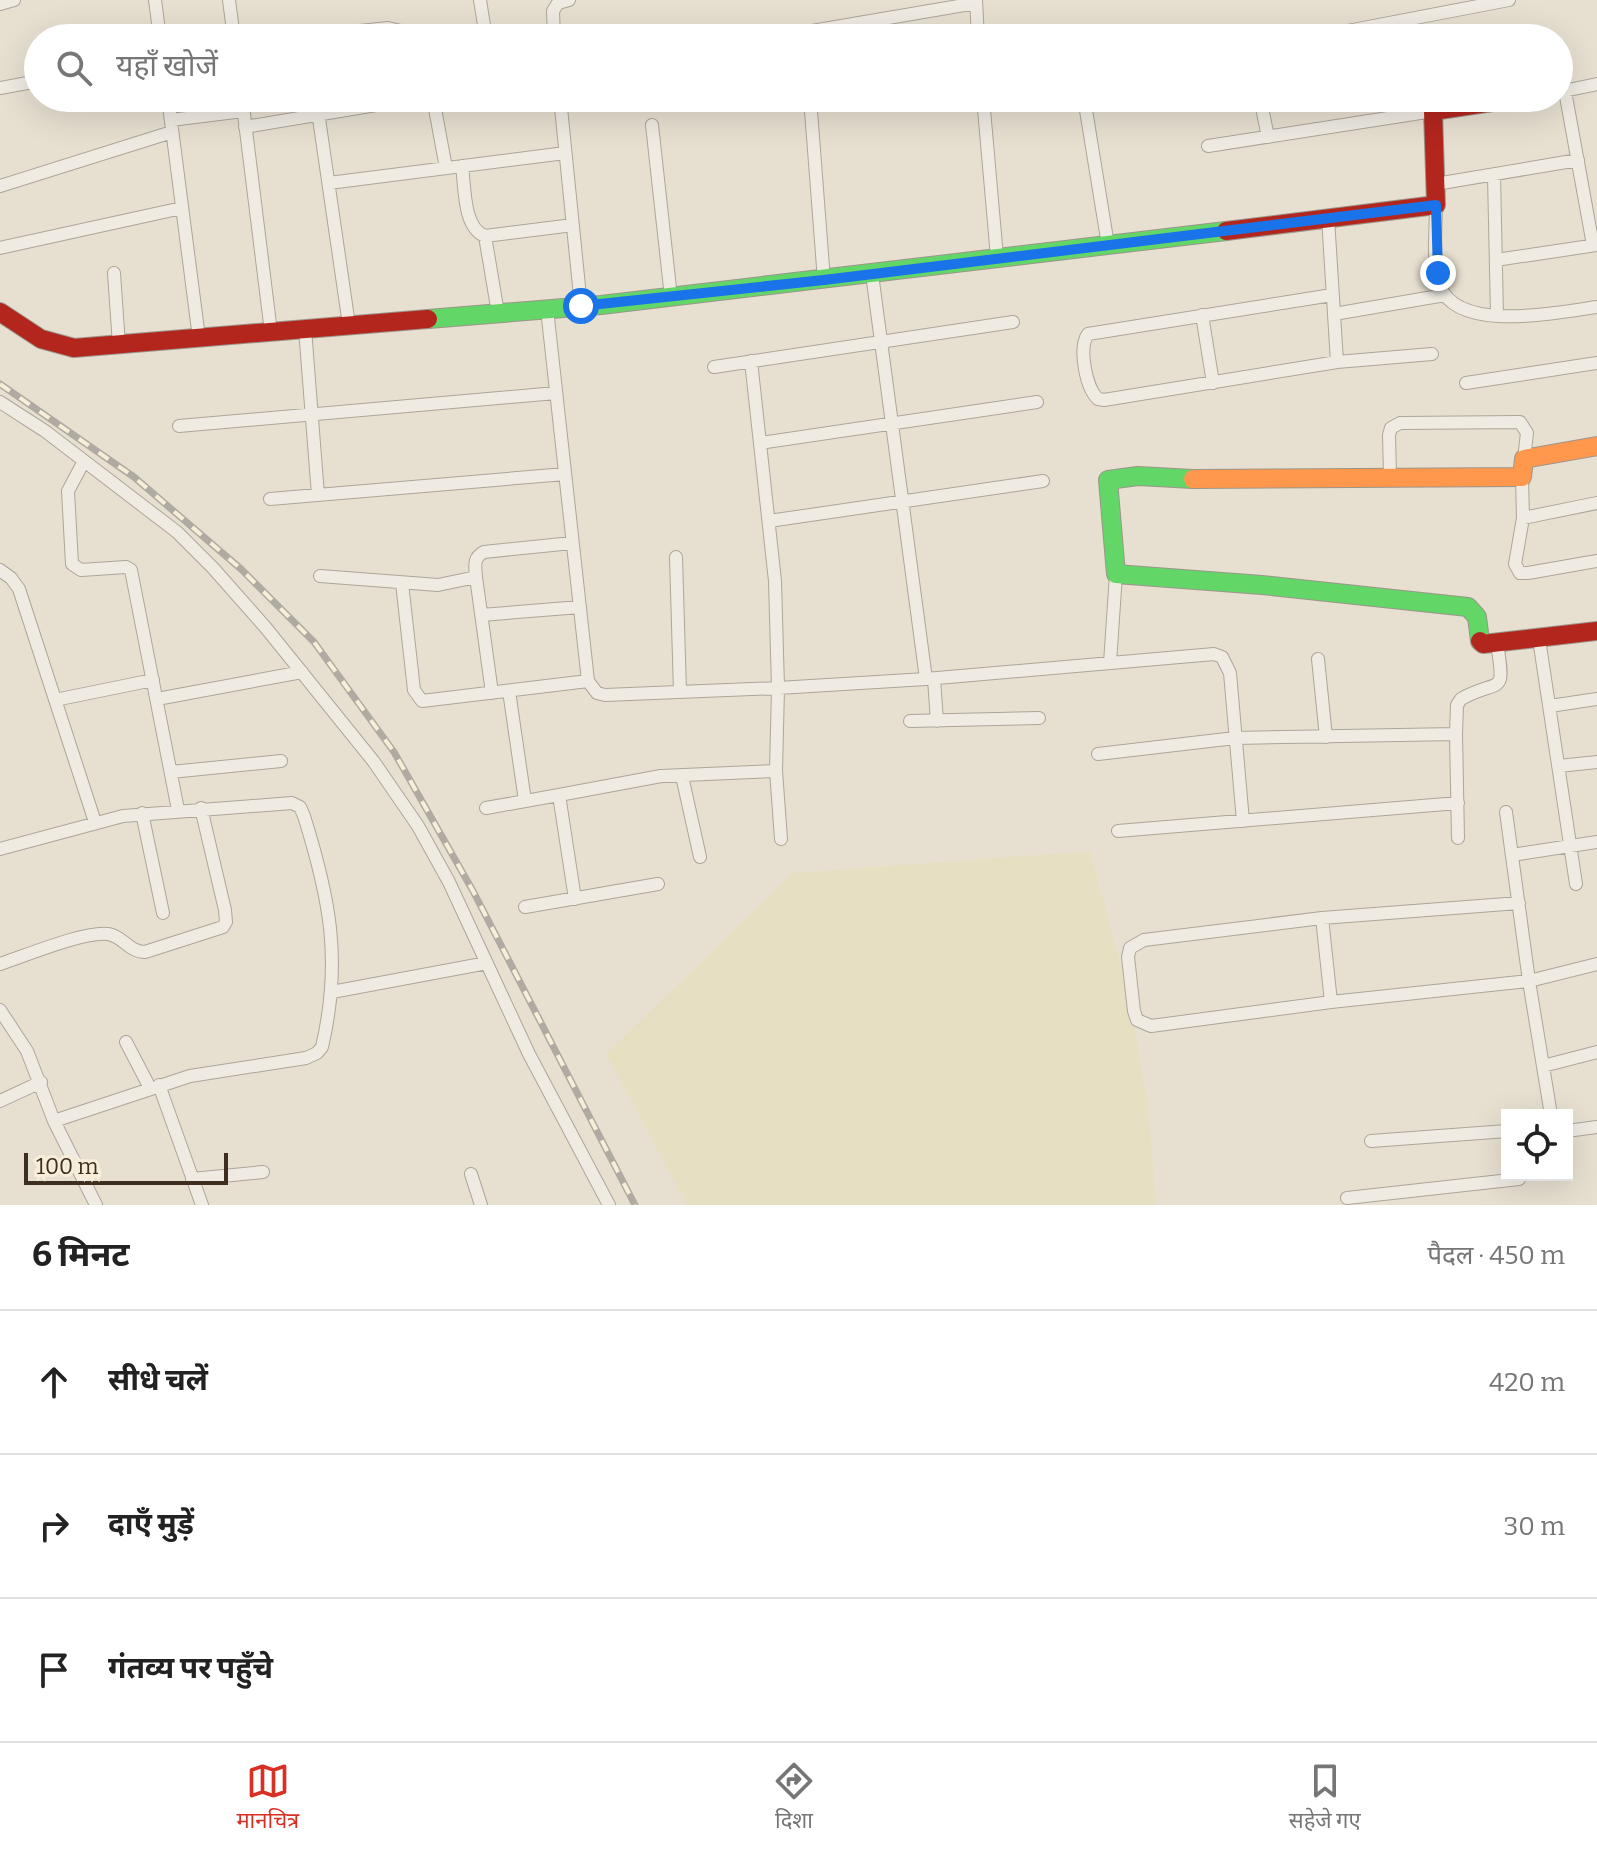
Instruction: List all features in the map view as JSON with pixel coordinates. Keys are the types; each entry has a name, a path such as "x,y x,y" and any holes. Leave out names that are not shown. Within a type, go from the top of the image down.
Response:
{"street":[{"path":"0,4 14,0"},
{"path":"155,0 158,24"},
{"path":"229,0 232,24"},
{"path":"480,0 484,24"},
{"path":"553,24 553,11 558,3 569,0"},
{"path":"1384,24 1509,0"},
{"path":"863,24 976,2 977,24"},
{"path":"0,88 24,84"},
{"path":"1573,89 1597,84"},
{"path":"170,112 199,338"},
{"path":"0,186 219,112"},
{"path":"243,112 271,332"},
{"path":"318,112 349,325"},
{"path":"245,127 336,112"},
{"path":"436,112 446,168"},
{"path":"561,112 581,306"},
{"path":"811,112 824,280"},
{"path":"984,112 997,257"},
{"path":"1086,112 1108,245"},
{"path":"1263,112 1268,137"},
{"path":"1208,146 1427,112"},
{"path":"1433,112 1438,273 1445,295 1453,303 1469,310 1519,318 1597,307"},
{"path":"1496,260 1595,245 1567,112"},
{"path":"652,125 671,297"},
{"path":"329,183 565,153"},
{"path":"1436,184 1578,160"},
{"path":"462,166 471,223 477,234 485,236 573,225"},
{"path":"1494,175 1497,316"},
{"path":"0,312 41,339 56,345 74,348 119,345 671,297 1436,205"},
{"path":"0,248 182,208"},
{"path":"1328,218 1337,362"},
{"path":"485,236 498,313"},
{"path":"114,273 119,345"},
{"path":"872,274 902,501 937,721"},
{"path":"1332,295 1088,334 1083,346 1090,388 1098,399 1104,400 1337,362 1432,354"},
{"path":"1334,314 1445,295"},
{"path":"547,309 591,689 605,695 778,688 930,679 1214,654 1222,657 1230,673 1243,821"},
{"path":"1202,315 1213,383"},
{"path":"714,367 1013,322"},
{"path":"305,329 318,495"},
{"path":"751,361 775,581 778,688 776,771 781,839"},
{"path":"1466,383 1597,363"},
{"path":"179,426 556,393"},
{"path":"0,402 177,532 213,568 374,762 418,826 449,882 529,1054 609,1205"},
{"path":"760,443 1037,402"},
{"path":"1390,476 1389,435 1391,428 1400,423 1520,422 1527,433 1523,518 1515,564 1520,573 1597,561"},
{"path":"1110,663 1116,574 1107,487 1108,480 1114,477 1390,476 1523,468 1597,446"},
{"path":"84,461 68,491 72,564 81,570 126,567 131,570 178,810"},
{"path":"270,499 565,474"},
{"path":"769,521 1043,481"},
{"path":"1523,518 1597,503"},
{"path":"492,693 474,562 477,556 484,552 572,543"},
{"path":"676,557 680,692"},
{"path":"0,570 19,589 95,822"},
{"path":"1116,574 1262,585 1468,607 1478,616 1478,640 1483,644 1597,631"},
{"path":"320,576 438,585 476,577"},
{"path":"402,583 417,697 429,702 588,681"},
{"path":"481,615 580,607"},
{"path":"1539,639 1576,884"},
{"path":"1458,838 1457,705 1461,699 1497,686 1501,680 1497,643"},
{"path":"1318,659 1326,737"},
{"path":"157,699 302,672"},
{"path":"55,700 153,680"},
{"path":"509,691 525,801"},
{"path":"1550,706 1597,699"},
{"path":"910,721 1039,718"},
{"path":"1098,754 1235,738 1456,734"},
{"path":"171,772 281,761"},
{"path":"1559,766 1597,762"},
{"path":"486,808 639,779 776,771"},
{"path":"682,776 700,857"},
{"path":"559,795 575,899"},
{"path":"0,849 95,822 142,813 285,802 300,807 326,893 333,968 332,992 322,1047 317,1053 306,1058 197,1075 54,1121"},
{"path":"1118,831 1458,803"},
{"path":"0,964 93,934 117,936 132,950 145,952 223,927 225,910 201,808"},
{"path":"1506,812 1550,1109"},
{"path":"142,813 163,913"},
{"path":"1512,855 1597,842"},
{"path":"525,907 658,884"},
{"path":"1519,903 1322,918 1144,940 1130,948 1128,957 1134,1011 1137,1020 1151,1026 1331,1002 1529,981 1597,964"},
{"path":"1322,918 1331,1002"},
{"path":"332,992 487,963"},
{"path":"0,1010 27,1051 54,1121 96,1205"},
{"path":"126,1042 155,1086 202,1205"},
{"path":"1543,1066 1597,1052"},
{"path":"0,1101 41,1082"},
{"path":"1573,1130 1597,1127"},
{"path":"1371,1141 1501,1131"},
{"path":"192,1179 263,1172"},
{"path":"471,1174 481,1205"},
{"path":"1347,1198 1501,1181"},
{"path":"1421,1189 1422,1205"}],"shaded area":[{"path":"1090,851 1128,991 1148,1104 1156,1205 687,1205 606,1054 792,873"}],"railway":[{"path":"0,384 134,477 241,569 314,642 394,752 473,891 635,1205"}],"traffic: fast":[{"path":"428,319 601,305 1226,231"},
{"path":"1193,479 1138,476 1108,480 1116,574 1262,585 1468,607 1477,617 1480,641"}],"traffic: slow":[{"path":"1193,479 1522,477 1524,459 1597,446"}],"traffic: jam":[{"path":"1226,231 1436,205 1433,112"},
{"path":"0,312 41,339 74,348 428,319"},
{"path":"1480,641 1483,644 1597,631"}],"route":[{"path":"581,306 824,280 1436,205 1438,273"}]}
